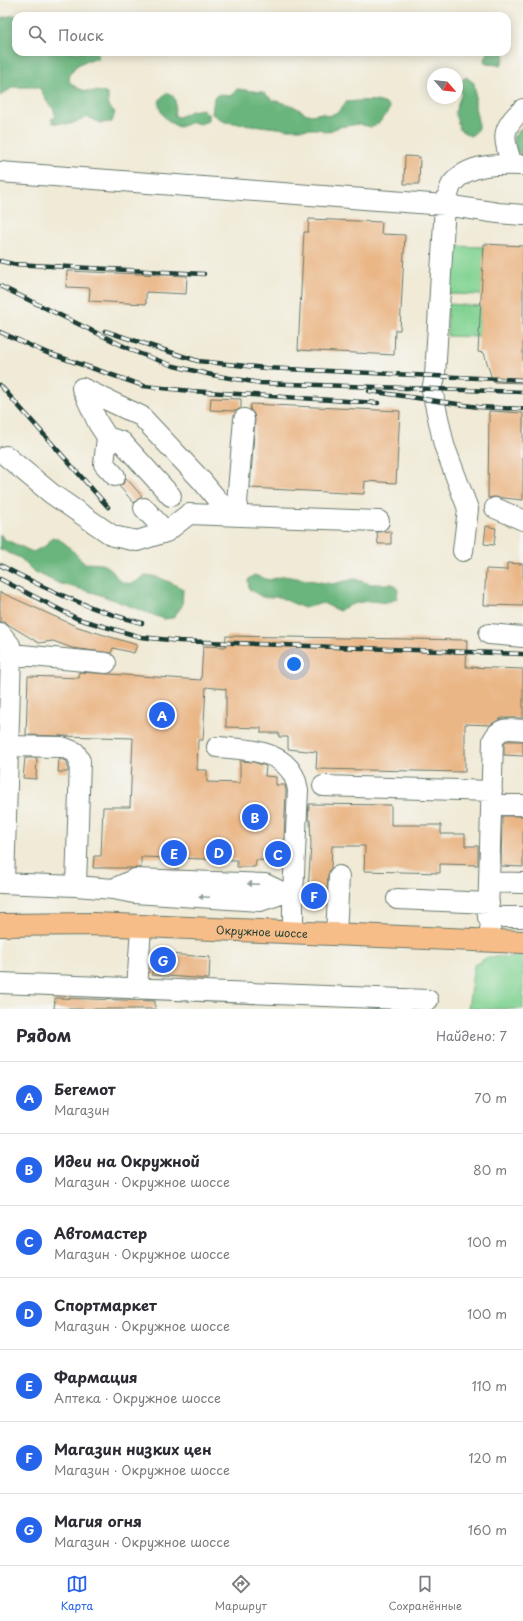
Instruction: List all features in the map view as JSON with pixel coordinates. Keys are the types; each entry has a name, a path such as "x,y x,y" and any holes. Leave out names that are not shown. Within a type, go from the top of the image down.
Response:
{"main road":[{"name":"Окружное шоссе","path":"0,925 94,924 523,942"}],"street":[{"path":"518,165 504,141 507,127 515,116 523,109"},
{"path":"463,551 468,509 444,445 432,390 435,376 445,205 452,184 471,170 498,164 518,165"},
{"path":"0,172 445,205 523,215"},
{"path":"171,496 122,442 107,437 98,423 82,388 141,416 233,515"},
{"path":"233,515 244,419"},
{"path":"107,437 104,464 115,476"},
{"path":"6,456 52,494 114,536 137,541 166,532 189,514 379,521"},
{"path":"144,508 166,532"},
{"path":"495,508 523,520"},
{"path":"0,633 10,645 9,746 3,820 2,883 76,886 113,889 134,893 260,901 288,894"},
{"path":"489,634 523,637"},
{"path":"10,654 106,663"},
{"path":"488,941 491,924 489,910 489,882 493,740 497,732 502,729 523,730"},
{"path":"9,746 62,748 75,752 80,761 76,886"},
{"path":"217,747 258,750 279,760 293,775 298,790 288,894 293,933"},
{"path":"323,786 492,798 523,805"},
{"path":"336,934 339,876"},
{"path":"489,882 523,883"},
{"path":"397,898 489,910 523,918"},
{"path":"137,990 141,926"},
{"path":"0,983 137,990 428,1000"}],"green space":[{"path":"12,15 12,56 98,56 97,59 83,62 78,65 72,71 69,81 81,90 100,92 108,95 108,106 115,112 112,122 101,123 87,117 71,124 53,123 51,119 56,117 53,108 49,105 41,90 37,87 13,87 0,96 0,18"},
{"path":"486,56 504,56 501,65 486,64 484,60"},
{"path":"466,77 474,83 475,91 475,109 478,126 475,133 470,136 460,130 455,112 458,104 463,104 463,79"},
{"path":"237,89 262,92 273,100 293,106 311,115 322,113 328,116 338,112 346,102 357,101 374,101 385,103 389,106 389,110 379,123 371,127 359,124 339,127 327,132 319,129 286,129 225,122 212,114 214,97 220,94 230,96"},
{"path":"168,93 174,97 175,100 175,116 179,117 191,111 203,109 208,114 208,121 200,124 192,122 180,127 169,122 161,112 159,106 159,101"},
{"path":"523,127 523,155 516,152 513,137"},
{"path":"451,246 484,247 482,295 449,294"},
{"path":"448,304 481,306 479,337 447,336"},
{"path":"0,534 4,539 33,552 47,545 52,537 62,541 70,547 84,563 105,565 120,580 126,583 134,582 146,576 154,576 183,589 182,606 173,618 164,619 95,593 58,583 33,571 20,558 0,549"},
{"path":"254,575 269,580 284,576 332,584 355,579 370,584 393,584 398,590 397,598 388,602 368,601 350,605 339,611 323,603 304,608 279,597 262,597 249,589 248,580"},
{"path":"523,956 523,1009 468,1009 474,965 488,957"}],"building":[{"path":"405,156 420,157 419,184 404,184"},
{"path":"309,219 382,222 381,234 405,235 400,330 395,330 394,355 298,350 304,232 308,232"},
{"path":"484,244 523,246 523,383 493,382 484,353 478,352"},
{"path":"67,271 187,276 186,294 146,292 146,304 89,301 90,288 66,287"},
{"path":"211,398 241,399 241,408 236,411 210,410"},
{"path":"251,404 400,411 396,483 365,481 364,494 250,488 255,420 254,414 250,409"},
{"path":"489,411 523,413 523,500 494,497 488,498"},
{"path":"126,478 142,496 134,503 119,486 123,484"},
{"path":"486,526 496,528 494,545 484,544"},
{"path":"391,531 391,544 378,544 377,532"},
{"path":"507,563 523,564 523,606 484,605 486,569 507,570"},
{"path":"0,592 78,627 137,645 134,653 113,648 111,653 72,648 53,641 39,643 4,622 0,622"},
{"path":"226,636 467,640 466,667 523,669 523,718 502,718 490,725 465,724 465,772 316,769 317,752 288,749 288,737 279,737 279,733 261,733 261,728 226,727 226,689 206,687 203,740 198,740 197,770 207,770 207,782 240,783 240,761 253,762 266,766 265,776 276,777 276,785 285,785 283,861 256,860 255,867 237,867 237,860 141,857 141,868 93,868 94,856 101,856 103,807 130,807 133,738 26,735 28,676 79,678 79,672 201,680 203,646 225,647"},
{"path":"507,741 523,741 523,756 504,755 504,743"},
{"path":"25,758 37,758 36,779 23,778"},
{"path":"59,759 67,761 68,772 58,772"},
{"path":"309,804 391,805 391,825 441,825 441,834 465,834 465,846 478,846 478,865 440,864 440,873 364,871 365,846 332,846 326,906 307,905 311,845 310,820 308,820"},
{"path":"502,816 523,816 523,867 501,866"},
{"path":"153,953 210,957 209,979 152,975"},
{"path":"55,998 155,1001 155,1009 54,1009"}],"railway":[{"path":"0,261 13,264 204,274"},
{"path":"0,286 138,353 174,366 212,375 260,383 523,392"},
{"path":"105,331 198,361 265,368 523,380"},
{"path":"0,332 45,352 144,386 191,391 378,403"},
{"path":"0,385 108,507"},
{"path":"369,391 478,407 523,409"},
{"path":"0,565 87,606 142,623"},
{"path":"0,579 78,619 141,637 179,641 523,654"}],"place":[{"name":"Бегемот","path":"162,715"},
{"name":"Идеи на Окружной","path":"255,817"},
{"name":"Спортмаркет","path":"219,852"},
{"name":"Фармация","path":"174,853"},
{"name":"Автомастер","path":"278,854"},
{"name":"Магазин низких цен","path":"314,896"},
{"name":"Магия огня","path":"163,960"}]}
